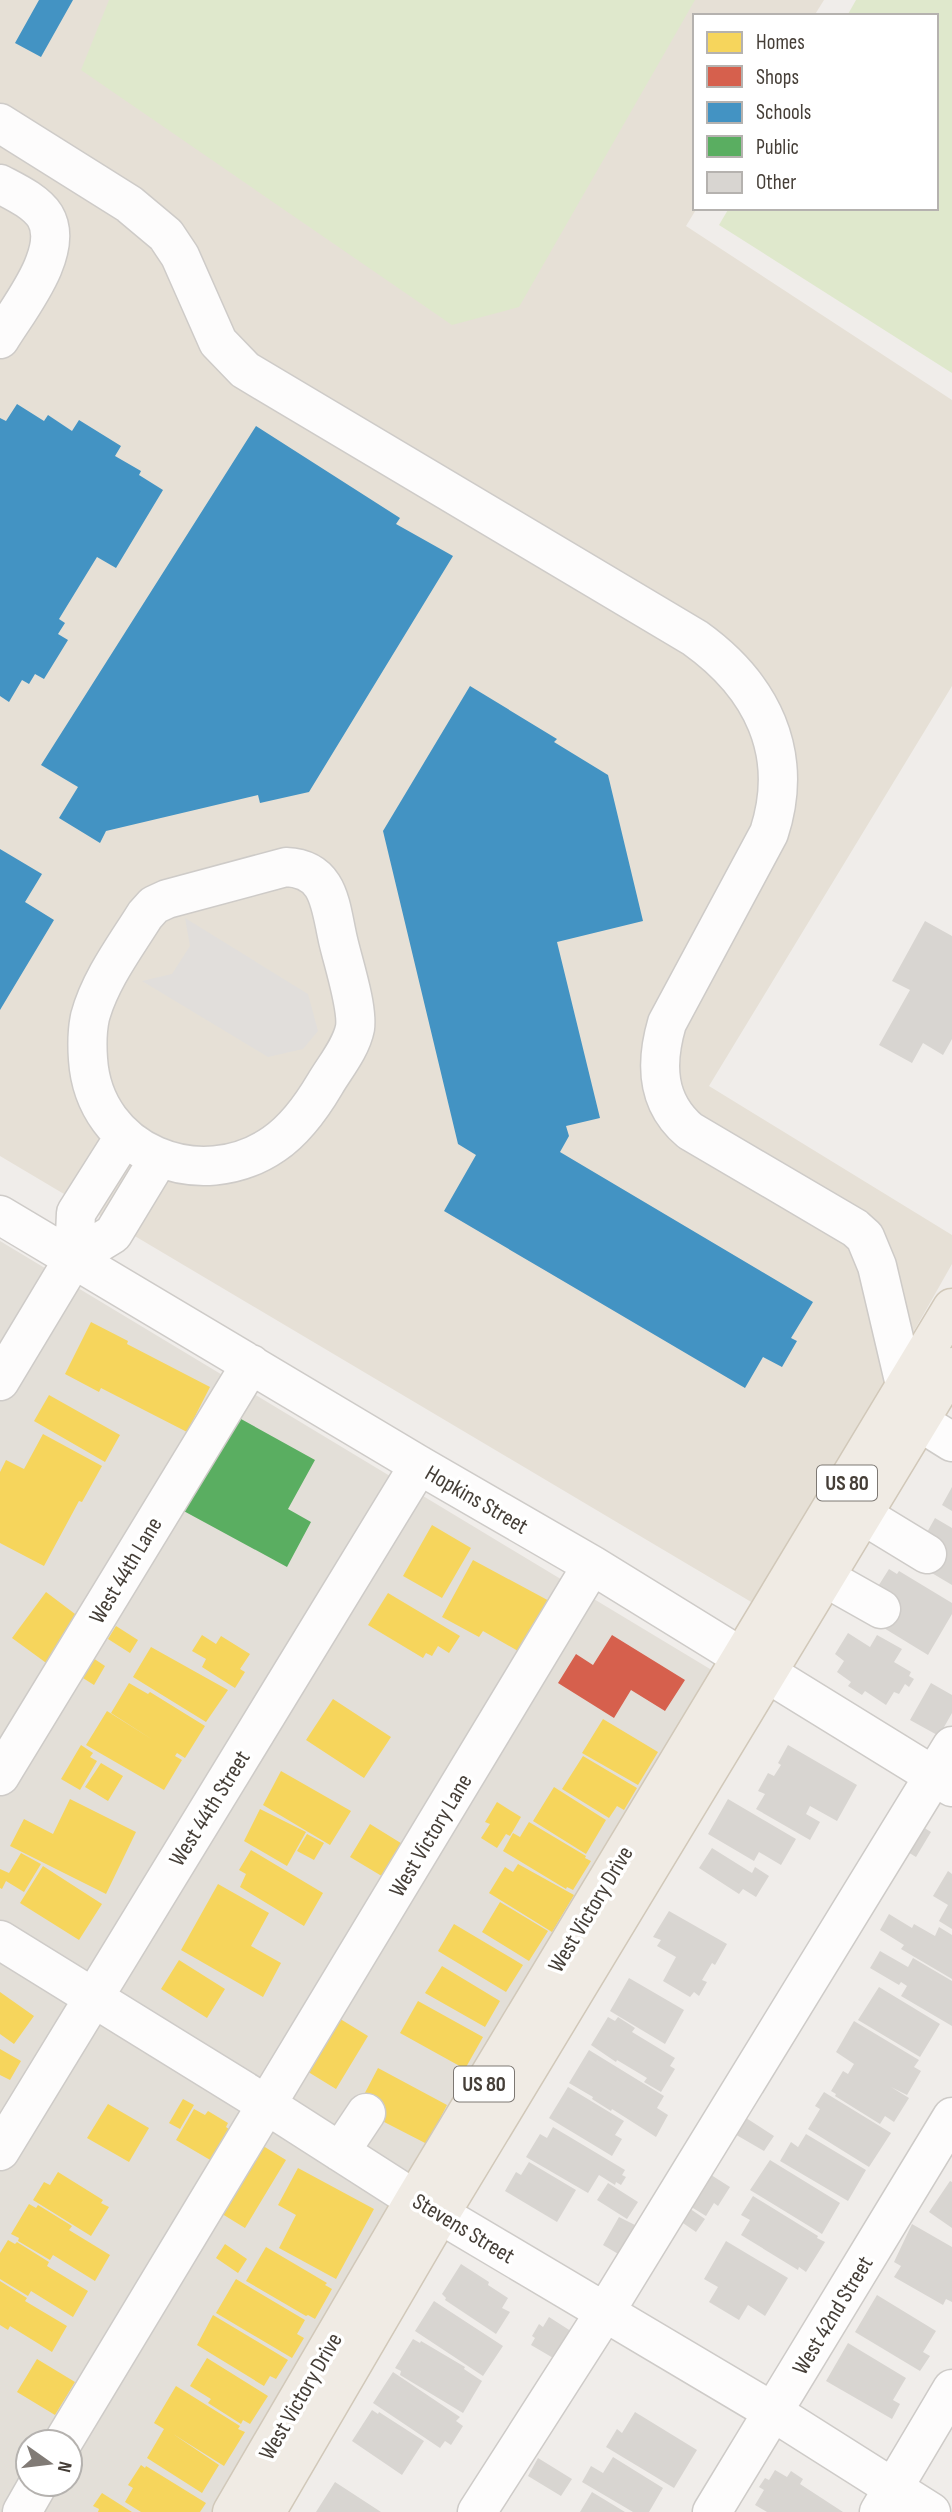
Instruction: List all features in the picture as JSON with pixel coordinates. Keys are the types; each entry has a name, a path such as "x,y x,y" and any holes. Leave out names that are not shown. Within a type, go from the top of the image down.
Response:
{"main road":[{"name":"West Victory Drive","path":"232,2512 427,2207 755,1665 905,1385 952,1308"},
{"name":"West Victory Drive","path":"755,1665 826,1578 951,1372"},
{"name":"West Victory Drive","path":"267,2512 427,2207"}],"street":[{"path":"0,123 129,204 166,235 180,256 218,342 245,370 695,638 732,669 748,690 759,706 775,748 779,767 779,790 775,814 769,833 667,1023 661,1043 660,1064 664,1095 670,1110 690,1131 855,1228 865,1237 877,1266 905,1385"},
{"path":"0,184 35,205 45,216 51,245 40,272 0,339"},
{"path":"297,867 309,872 326,888 355,1016 351,1040 309,1108 275,1144 258,1153 220,1165 181,1165 159,1158 124,1137 106,1115 93,1085 89,1067 89,1020 102,986 145,915 154,905 167,899 272,869 297,867"},
{"path":"74,1258 76,1213 124,1137"},
{"path":"0,1381 74,1258 113,1234 159,1158"},
{"name":"Hopkins Street","path":"0,1214 419,1465 592,1565 755,1665 946,1769"},
{"name":"West 44th Lane","path":"0,1776 251,1364"},
{"path":"920,1422 952,1442"},
{"name":"West 44th Street","path":"0,2151 419,1465"},
{"path":"863,1515 928,1554"},
{"name":"West Victory Lane","path":"71,2428 592,1565"},
{"path":"826,1578 881,1609"},
{"path":"477,2512 605,2312 883,1856 946,1769"},
{"name":"Stevens Street","path":"0,1940 427,2207 773,2412 886,2500 931,2512"},
{"path":"340,2152 366,2113"},
{"name":"West 42nd Street","path":"712,2512 952,2117"},
{"path":"886,2500 952,2389"}],"shaded area":[{"path":"0,0 824,0 815,14 693,14 693,210 696,210 686,226 952,400 952,686 709,1086 952,1235 952,1264 758,1606 0,1156"},
{"path":"185,918 308,994 318,1031 303,1049 268,1057 142,981 172,974 190,946"},
{"path":"0,1241 715,1672 212,2512 0,2512"}],"green space":[{"path":"109,0 695,0 519,307 452,325 81,70"},
{"path":"856,0 952,0 952,373 719,225 728,210 938,210 938,14 848,14"}],"building: Homes":[{"path":"91,1322 210,1387 187,1432 101,1388 99,1392 65,1374"},
{"path":"49,1395 120,1435 105,1462 34,1421"},
{"path":"43,1434 102,1466 82,1502 79,1501 44,1566 0,1543 0,1472 6,1460 24,1469"},
{"path":"432,1525 471,1548 442,1598 403,1576"},
{"path":"473,1560 553,1603 525,1655 483,1631 479,1637 442,1617"},
{"path":"46,1592 83,1620 49,1665 12,1638"},
{"path":"388,1593 460,1636 449,1653 438,1646 432,1656 426,1653 423,1658 368,1625"},
{"path":"116,1626 138,1640 130,1653 108,1639"},
{"path":"202,1635 216,1644 221,1636 250,1654 240,1669 245,1672 235,1688 202,1667 206,1659 192,1651"},
{"path":"151,1647 228,1690 206,1722 133,1677"},
{"path":"87,1654 105,1666 94,1685 75,1673"},
{"path":"129,1683 148,1694 150,1692 205,1726 185,1758 177,1753 175,1756 182,1760 164,1790 86,1745 107,1711 153,1740 111,1713"},
{"path":"333,1699 391,1737 364,1778 306,1740"},
{"path":"603,1719 658,1752 638,1785 582,1753"},
{"path":"81,1745 93,1753 90,1757 97,1761 80,1790 61,1779"},
{"path":"583,1756 637,1788 624,1810 617,1806 609,1818 562,1789"},
{"path":"101,1763 123,1776 108,1801 85,1787"},
{"path":"281,1771 351,1811 330,1845 263,1805"},
{"path":"554,1787 606,1820 586,1854 533,1821"},
{"path":"70,1799 136,1832 106,1894 10,1846 24,1819 53,1834"},
{"path":"497,1802 521,1817 510,1836 506,1834 497,1848 481,1838 490,1824 485,1822"},
{"path":"260,1809 306,1832 287,1866 244,1841"},
{"path":"529,1822 591,1861 573,1890 567,1887 566,1889 503,1851 513,1833 520,1837"},
{"path":"370,1824 404,1845 385,1878 350,1857"},
{"path":"307,1834 324,1843 314,1860 297,1851"},
{"path":"251,1850 323,1893 304,1926 240,1887 246,1874 239,1870"},
{"path":"21,1853 41,1864 24,1892 6,1881 2,1889 0,1888 0,1869 9,1873"},
{"path":"518,1864 574,1895 552,1932 489,1893 505,1867 513,1872"},
{"path":"43,1866 102,1904 79,1940 20,1903"},
{"path":"218,1884 269,1913 251,1946 281,1963 263,1997 181,1950"},
{"path":"500,1902 548,1931 529,1961 482,1932"},
{"path":"454,1924 523,1965 506,1992 438,1951"},
{"path":"179,1960 225,1989 207,2018 161,1989"},
{"path":"442,1966 500,2001 485,2027 425,1993"},
{"path":"0,1992 34,2016 14,2044 0,2034"},
{"path":"418,2001 483,2037 465,2069 400,2033"},
{"path":"337,2017 368,2036 336,2089 305,2070"},
{"path":"0,2049 21,2061 10,2080 0,2075"},
{"path":"378,2068 447,2105 427,2144 357,2108"},
{"path":"183,2099 194,2105 180,2129 169,2123"},
{"path":"108,2104 149,2128 129,2162 87,2138"},
{"path":"194,2109 205,2115 208,2111 228,2123 226,2127 230,2130 212,2161 176,2140"},
{"path":"255,2141 286,2160 245,2228 214,2209"},
{"path":"298,2168 374,2209 336,2279 279,2248 296,2215 278,2205"},
{"path":"58,2172 103,2200 101,2203 109,2207 91,2236 33,2200 44,2182 50,2185"},
{"path":"29,2204 36,2208 38,2205 72,2226 69,2230 110,2255 95,2281 53,2255 50,2260 11,2234"},
{"path":"8,2240 15,2244 17,2242 49,2262 47,2266 88,2291 73,2317 31,2291 28,2296 0,2279 0,2253"},
{"path":"225,2244 247,2259 238,2273 216,2258"},
{"path":"266,2247 327,2283 325,2285 332,2289 315,2319 246,2281"},
{"path":"236,2279 305,2320 297,2334 304,2338 292,2358 216,2313"},
{"path":"0,2281 27,2298 25,2301 67,2326 52,2352 10,2326 8,2330 0,2325"},
{"path":"213,2315 288,2360 276,2379 270,2376 264,2386 197,2345"},
{"path":"207,2358 268,2396 250,2424 243,2420 241,2424 208,2403 211,2399 190,2386"},
{"path":"37,2359 75,2382 55,2415 17,2392"},
{"path":"176,2386 240,2426 238,2429 245,2432 224,2466 173,2434 219,2465 202,2493 147,2458 164,2429 154,2423"},
{"path":"141,2465 206,2503 200,2512 141,2512 125,2502 133,2488 128,2485"},
{"path":"102,2493 132,2512 98,2512 99,2509 93,2506"}],"building: Shops":[{"path":"612,1635 685,1680 665,1711 631,1690 614,1718 558,1683 576,1654 593,1665"}],"building: Schools":[{"path":"39,0 73,0 41,57 15,43"},
{"path":"17,404 44,421 48,415 72,431 79,420 121,446 115,456 141,471 139,475 163,490 116,568 97,557 59,619 65,623 58,634 68,640 44,679 35,674 29,684 22,680 9,702 0,696 0,418 6,421"},
{"path":"256,426 400,518 396,524 453,556 309,792 260,803 258,795 106,831 100,843 59,818 78,787 41,765"},
{"path":"470,686 557,739 554,742 608,775 643,921 557,942 600,1118 566,1126 569,1136 560,1152 813,1302 791,1338 797,1341 782,1367 763,1357 745,1388 444,1211 476,1155 458,1144 383,831"},
{"path":"0,849 42,874 25,902 54,920 0,1010"}],"building: Public":[{"path":"232,1414 315,1460 288,1509 311,1522 287,1567 180,1509"}],"building: Other":[{"path":"925,921 952,936 952,1039 943,1055 923,1043 912,1063 879,1045 910,990 892,981"},
{"path":"952,1487 952,1511 942,1505"},
{"path":"935,1518 952,1528 952,1585 920,1566 920,1545"},
{"path":"889,1569 897,1574 899,1571 952,1603 952,1614 928,1655 874,1622 872,1596"},
{"path":"848,1633 870,1647 877,1635 902,1649 894,1662 911,1672 909,1676 914,1679 909,1687 905,1684 899,1694 894,1692 886,1705 865,1691 862,1695 848,1686 851,1682 837,1672 844,1661 835,1654"},
{"path":"931,1683 952,1695 952,1713 939,1736 910,1720"},
{"path":"788,1745 857,1785 837,1821 810,1806 806,1814 820,1822 810,1840 756,1809 765,1794 758,1791 768,1773 774,1776"},
{"path":"728,1799 796,1839 781,1865 759,1852 754,1861 708,1834"},
{"path":"913,1821 931,1832 916,1857 898,1846"},
{"path":"712,1848 752,1873 755,1867 769,1876 756,1897 743,1889 739,1894 699,1868"},
{"path":"948,1871 952,1874 952,1929 939,1921 948,1905 933,1896"},
{"path":"669,1911 727,1944 715,1965 712,1963 702,1980 707,1982 699,1996 694,1992 690,1997 663,1981 676,1957 657,1946 661,1940 653,1937"},
{"path":"889,1914 912,1928 914,1924 935,1936 939,1927 952,1935 952,1979 901,1949 904,1945 880,1930"},
{"path":"880,1951 908,1967 913,1958 952,1981 952,2026 901,1996 907,1986 901,1982 899,1985 870,1968"},
{"path":"629,1978 684,2010 665,2044 610,2011"},
{"path":"879,1987 940,2024 920,2057 858,2020"},
{"path":"608,2017 615,2021 618,2017 635,2028 632,2032 675,2058 670,2066 675,2069 661,2092 644,2082 647,2078 591,2045"},
{"path":"854,2021 919,2060 914,2067 921,2071 907,2095 891,2087 909,2098 894,2122 885,2116 880,2124 831,2091 843,2071 848,2074 854,2064 836,2052"},
{"path":"589,2050 664,2096 657,2108 668,2115 656,2137 569,2083"},
{"path":"568,2087 624,2121 615,2135 622,2139 612,2156 549,2118"},
{"path":"824,2092 891,2133 869,2167 808,2129 820,2109 815,2106"},
{"path":"743,2116 774,2136 764,2151 733,2133"},
{"path":"553,2127 625,2170 622,2175 626,2177 621,2185 616,2182 615,2185 599,2175 588,2193 526,2157 540,2134 547,2138"},
{"path":"806,2134 866,2170 848,2201 780,2161 791,2142 798,2147"},
{"path":"770,2160 840,2203 822,2234 750,2190"},
{"path":"529,2162 576,2190 557,2222 505,2191 516,2172 521,2175"},
{"path":"708,2173 730,2187 718,2206 714,2203 706,2216 688,2205"},
{"path":"950,2181 952,2182 952,2228 929,2212"},
{"path":"608,2183 638,2202 627,2219 597,2200"},
{"path":"753,2196 825,2242 806,2272 799,2267 798,2270 741,2235 750,2220 741,2215"},
{"path":"689,2208 705,2219 696,2232 680,2221"},
{"path":"619,2217 637,2226 620,2255 603,2245"},
{"path":"912,2224 952,2247 952,2302 946,2299 943,2305 894,2277 901,2266 894,2262"},
{"path":"726,2241 788,2278 765,2316 748,2305 739,2320 709,2302 718,2287 704,2279"},
{"path":"461,2264 508,2298 502,2308 510,2312 496,2334 445,2300 442,2294"},
{"path":"877,2295 936,2331 923,2352 930,2356 920,2371 855,2332"},
{"path":"434,2301 503,2346 483,2376 415,2331"},
{"path":"549,2317 577,2335 560,2362 531,2345 535,2338 532,2336 539,2324 543,2327"},
{"path":"413,2339 465,2367 464,2369 482,2381 463,2413 400,2375 401,2371 395,2368"},
{"path":"848,2343 906,2378 893,2400 900,2404 892,2419 826,2381"},
{"path":"393,2372 460,2417 456,2421 463,2426 451,2445 445,2441 440,2448 373,2403"},
{"path":"372,2410 424,2441 402,2475 352,2441"},
{"path":"635,2412 697,2450 674,2488 606,2447 617,2429 622,2433"},
{"path":"613,2457 663,2488 649,2512 633,2512 582,2482 591,2466 603,2473"},
{"path":"538,2458 572,2479 561,2496 528,2476"},
{"path":"775,2470 787,2477 791,2471 803,2479 800,2484 843,2512 767,2512 755,2505 764,2490 759,2487 765,2478 769,2480"},
{"path":"335,2482 381,2512 316,2512"},
{"path":"592,2492 625,2512 580,2512"}]}
